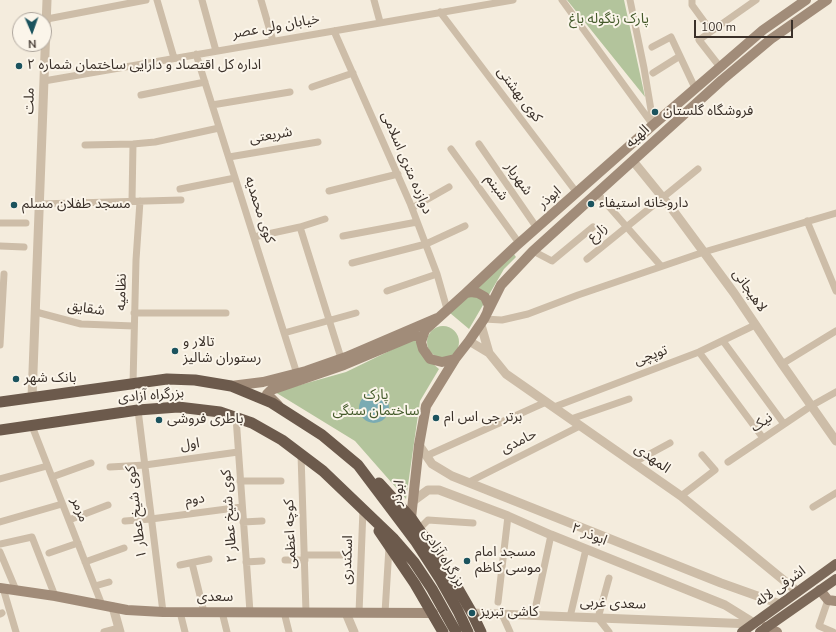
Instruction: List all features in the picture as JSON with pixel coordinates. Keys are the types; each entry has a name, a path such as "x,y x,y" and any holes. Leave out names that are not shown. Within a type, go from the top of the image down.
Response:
{"highway":[{"name":"بزرگراه آزادی","path":"0,402 167,379 195,380 231,386 279,406 322,435 383,486 411,518 449,572 481,632"},
{"name":"بزرگراه آزادی","path":"0,430 138,410 178,407 220,412 252,423 282,440 323,471 394,539 414,562 432,589 456,632"},
{"name":"بزرگراه آزادی","path":"358,465 416,542 448,592 468,632"},
{"name":"بزرگراه آزادی","path":"365,511 433,613 443,632"}],"main road":[{"name":"الهیه","path":"653,125 763,30 806,0"},
{"name":"الهیه","path":"469,341 484,319 501,285 532,251 728,75 771,39 826,0"},
{"name":"ابوذر","path":"422,339 425,330 447,309 519,243 653,125"},
{"path":"466,293 478,293 485,297 489,306 484,319"},
{"path":"279,406 267,394 271,390 341,358 438,318"},
{"path":"231,386 298,377 352,363 413,336 419,336 422,339 423,348 430,359 449,362 454,359"},
{"name":"ابوذر","path":"411,518 419,445 426,406 454,359 469,341"},
{"name":"اشرفی لاله","path":"742,632 836,564"},
{"name":"اشرفی لاله","path":"763,630 836,579"},
{"name":"سعدی","path":"1,588 56,596 127,610 163,612 433,613"},
{"path":"820,590 832,600"},
{"path":"763,630 777,632"}],"street":[{"name":"ملت","path":"47,0 47,12"},
{"path":"52,18 146,0"},
{"path":"157,0 174,58"},
{"path":"202,0 216,51"},
{"path":"261,0 273,41"},
{"path":"374,0 380,22"},
{"name":"خیابان ولی عصر","path":"44,81 513,0"},
{"path":"562,0 653,125"},
{"path":"630,0 644,68 653,125"},
{"path":"692,0 692,5 711,31"},
{"path":"720,67 699,40 756,0"},
{"name":"کوی بهشتی","path":"440,12 577,193"},
{"name":"دوازده متری اسلامی","path":"334,30 412,208 437,274 447,309"},
{"path":"652,47 671,37 695,88"},
{"name":"ملت","path":"32,398 45,52"},
{"name":"کوی محمدیه","path":"196,54 298,377"},
{"path":"653,73 680,56"},
{"path":"312,87 353,74"},
{"path":"141,95 205,82"},
{"path":"212,105 290,92"},
{"path":"85,145 155,142 220,128"},
{"name":"شریعتی","path":"228,157 318,142"},
{"path":"132,201 134,144"},
{"name":"شهریار","path":"479,144 537,228"},
{"name":"شبنم","path":"451,149 519,243"},
{"name":"لاهیجانی","path":"633,161 704,252 836,441"},
{"name":"زارع","path":"586,259 698,169"},
{"path":"329,191 398,174"},
{"path":"180,189 235,178"},
{"path":"412,208 449,187"},
{"path":"597,193 626,228 661,266"},
{"path":"40,204 182,200"},
{"name":"نظامیه","path":"133,384 136,260 140,201"},
{"path":"484,319 502,320 528,314 661,266 836,213"},
{"path":"254,237 300,227 325,219"},
{"path":"343,236 417,222"},
{"path":"807,222 836,292"},
{"path":"0,223 26,223"},
{"path":"352,263 426,244 465,226"},
{"path":"532,251 552,261 593,226"},
{"path":"300,227 341,358"},
{"path":"0,246 24,247"},
{"path":"0,345 1,290 4,274"},
{"path":"387,291 437,274"},
{"name":"شقایق","path":"36,312 81,324 134,326"},
{"path":"284,333 356,312"},
{"path":"134,313 226,313"},
{"name":"المهدی","path":"484,319 489,353"},
{"name":"توپچی","path":"426,456 550,404 699,352 755,325"},
{"path":"782,364 836,332"},
{"name":"المهدی","path":"469,341 489,353 506,374 681,496 798,592"},
{"path":"723,341 784,424"},
{"path":"699,352 763,438"},
{"name":"نیک","path":"728,462 811,406 836,392"},
{"path":"571,419 629,399"},
{"name":"کوی شیخ عطار ۱","path":"138,410 163,612"},
{"name":"کوی شیخ عطار ۲","path":"236,417 250,612"},
{"name":"مرمر","path":"32,426 102,605"},
{"name":"حامدی","path":"469,482 580,426"},
{"path":"633,463 670,443"},
{"path":"419,445 432,464 452,476 721,583 780,604"},
{"name":"اول","path":"110,467 238,452"},
{"name":"کوچه اعظمی","path":"301,454 306,612"},
{"path":"681,496 715,470 702,455"},
{"path":"52,477 91,463"},
{"path":"0,479 47,466"},
{"path":"240,481 281,481"},
{"name":"ابوذر ۲","path":"413,501 428,490 439,490 508,516 551,535 725,605 753,624"},
{"path":"813,507 836,493"},
{"path":"0,522 62,504"},
{"path":"69,520 108,505"},
{"name":"دوم","path":"125,522 242,506"},
{"name":"اسکندری","path":"360,613 365,511"},
{"path":"498,602 508,516"},
{"path":"419,529 428,520 473,523"},
{"path":"243,522 262,521"},
{"path":"536,605 551,535"},
{"path":"0,544 32,536 56,596"},
{"path":"48,553 78,543"},
{"path":"385,613 389,546"},
{"path":"85,562 124,548"},
{"path":"570,617 586,549"},
{"path":"0,552 16,590"},
{"path":"285,560 304,557 346,555"},
{"path":"180,565 209,559"},
{"path":"246,562 262,561"},
{"path":"192,562 204,612"},
{"path":"608,632 598,618 609,578"},
{"path":"95,586 109,582"},
{"path":"1,588 16,632"},
{"path":"832,600 819,626 833,632"},
{"path":"104,632 120,630 113,607"},
{"path":"180,612 185,632"},
{"path":"222,612 227,632"},
{"path":"284,612 289,632"},
{"path":"346,613 354,632"},
{"name":"سعدی غربی","path":"472,613 753,624"},
{"path":"502,614 510,632"}],"green space":[{"name":"پارک زنگوله باغ","path":"567,0 624,0 645,97"},
{"path":"513,253 516,257 504,269 469,329 450,313"},
{"path":"440,326 446,326 456,333 459,342 458,348 452,355 446,358 440,358 430,351 427,345 427,339 434,329"},
{"name":"پارک ساختمان سنگی","path":"416,338 425,357 439,369 420,401 406,499 355,441 275,392 346,372"}],"water":[{"path":"374,393 385,397 389,408 385,419 374,423 363,419 359,408 363,397"}],"place":[{"name":"اداره کل اقتصاد و دارایی ساختمان شماره ۲","path":"19,66"},
{"name":"فروشگاه گلستان","path":"655,112"},
{"name":"داروخانه استیفاء","path":"591,204"},
{"name":"مسجد طفلان مسلم","path":"14,205"},
{"name":"تالار و رستوران شالیز","path":"175,351"},
{"name":"بانک شهر","path":"16,379"},
{"name":"برتر جی اس ام","path":"436,418"},
{"name":"باطری فروشی","path":"159,420"},
{"name":"مسجد امام موسی کاظم","path":"467,561"},
{"name":"کاشی تبریز","path":"472,613"}]}
